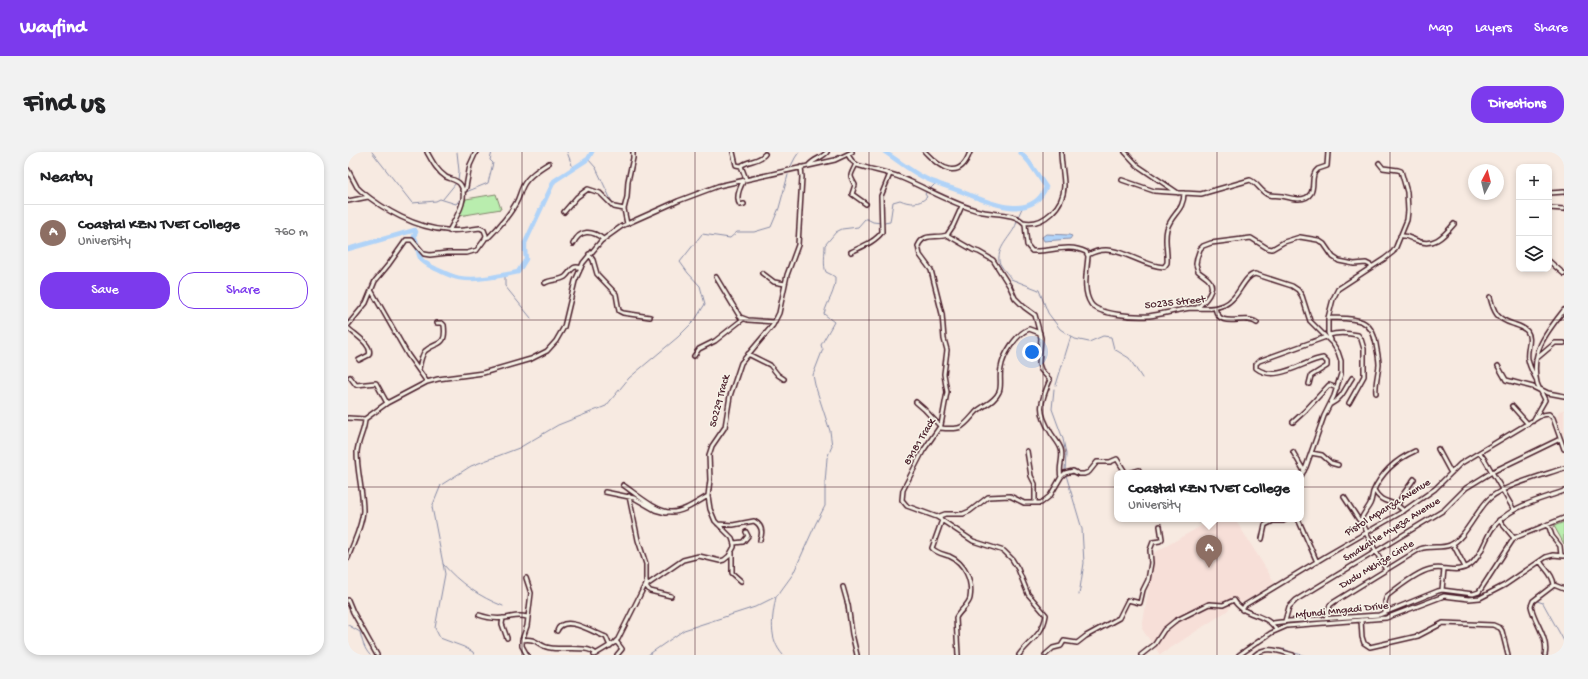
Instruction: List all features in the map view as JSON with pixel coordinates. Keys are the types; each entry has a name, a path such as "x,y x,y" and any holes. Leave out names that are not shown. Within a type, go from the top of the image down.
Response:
{"street":[{"path":"427,152 441,172 459,183 462,190 462,203 449,231"},
{"path":"462,190 465,190 470,165 476,152"},
{"path":"627,224 624,209 633,152"},
{"path":"733,152 736,164 741,166 745,179 739,189 738,200 740,205 744,204"},
{"path":"809,165 825,155 827,152"},
{"path":"348,418 365,419 387,404 427,382 438,379 483,373 531,359 547,350 556,341 564,327 575,282 589,254 604,239 627,224 700,192 718,186 835,160 852,152"},
{"path":"925,152 947,168 953,170 960,168 963,165 970,152"},
{"path":"848,155 856,164 902,178 962,206 979,212 1016,218 1030,224 1037,222 1051,214 1058,206 1062,197 1064,186 1061,152"},
{"path":"1125,152 1138,166 1178,193"},
{"path":"1122,180 1130,184 1162,193 1201,194 1250,180 1254,182 1263,192 1269,195 1280,195 1292,199 1305,197 1311,191 1313,178 1316,172 1327,166 1328,152"},
{"path":"741,166 761,158 765,154"},
{"path":"348,325 366,303 375,281 406,240 412,240 424,254 430,255 471,252 481,246 486,238 489,237 504,221 516,204 522,187 529,178 548,163"},
{"path":"1327,336 1328,318 1333,299 1338,289 1393,252 1407,220 1408,212 1406,192 1400,170 1383,168 1379,163"},
{"path":"856,164 850,176 855,185 852,194 866,204"},
{"name":"50229 Track","path":"734,543 732,538 718,524 710,509 708,496 710,480 708,460 710,450 725,427 734,384 741,363 775,322 779,313 788,271 798,245 803,173 801,167"},
{"path":"348,170 357,187 368,197 402,217 432,228 449,231 480,228 485,232 486,238"},
{"path":"851,252 879,237 882,232 881,196 890,174"},
{"path":"564,212 577,197 588,189 600,193 614,207 624,209"},
{"path":"1552,193 1564,192"},
{"path":"1023,222 1026,228 1027,245 1032,251 1066,247 1078,248 1086,252 1088,255 1100,250 1111,250 1148,264 1166,266 1168,260 1165,241 1167,229 1173,217 1183,204 1184,193"},
{"path":"348,201 368,197"},
{"path":"962,206 947,235 993,260 1015,298 1035,315 1040,333 1039,364 1042,373 1050,380 1040,408 1043,420 1062,450 1060,466 1061,477"},
{"path":"1552,208 1564,209"},
{"path":"1400,236 1405,236 1420,243 1429,244 1442,237 1454,224"},
{"path":"573,244 578,235 587,232 594,233 604,239"},
{"name":"87181 Track","path":"947,235 923,238 918,246 920,255 931,270 942,314 944,339 947,350 944,374 947,392 946,404 940,428 924,451 904,490 902,497 903,502 907,506 937,517 973,541 1004,551 1012,559 1018,569 1028,594 1046,615 1040,632 1019,655"},
{"path":"1197,308 1210,295 1211,287 1208,279 1198,271 1196,264 1197,258 1200,249 1211,243 1251,238 1267,248 1272,249 1284,242 1304,237 1320,241 1333,257 1343,263 1366,263 1372,266"},
{"path":"589,254 593,260 597,274 616,294 619,311 623,313 650,317"},
{"name":"50235 Street","path":"1088,255 1086,291 1092,305 1097,309 1119,314 1143,316 1197,308 1215,308 1231,301 1238,294 1248,277 1252,274 1258,274 1292,286 1298,290 1302,296 1310,322 1327,336 1338,352 1341,361 1341,374 1337,388 1331,404 1324,416 1304,471"},
{"path":"1552,264 1564,274"},
{"path":"545,283 550,280 562,278 574,267 577,266 581,268"},
{"path":"762,273 774,282 785,284"},
{"path":"716,278 738,315 743,319 775,322"},
{"path":"371,290 408,355 427,382"},
{"path":"1490,297 1497,315 1508,322 1523,328 1528,333 1530,342 1528,360 1545,400 1533,421"},
{"path":"1215,308 1217,315 1220,318 1237,321 1250,320 1257,323"},
{"path":"1537,380 1536,359 1540,344 1543,337 1564,310"},
{"path":"1328,318 1354,319 1364,323 1374,334 1379,362 1376,393"},
{"path":"694,356 700,349 715,341 743,319"},
{"path":"419,369 425,351 443,340 445,326 442,323 436,323"},
{"path":"348,328 366,344 370,350 369,355 359,360"},
{"path":"916,402 940,428 956,428 967,424 977,411 996,397 1000,389 1002,365 1013,343 1028,329 1040,333"},
{"path":"1309,384 1311,376 1326,366 1327,362 1323,358 1290,371 1279,372 1261,371 1256,368 1256,364 1259,361 1335,333 1349,333 1358,335 1363,344 1364,376 1349,403"},
{"path":"1536,359 1555,343 1564,343"},
{"path":"748,354 770,365 778,375 784,379"},
{"path":"1498,366 1506,380 1533,387 1548,393 1564,396"},
{"path":"350,377 356,385 376,383 387,404"},
{"path":"1331,404 1342,396 1352,378"},
{"path":"1293,422 1329,385 1337,388"},
{"path":"1512,406 1528,424"},
{"name":"Pistol Mpanza Avenue","path":"1242,610 1245,605 1404,511 1435,490 1451,472 1467,459 1480,454 1542,415 1549,414 1555,422 1564,449"},
{"path":"348,558 360,526 362,512 363,498 357,454 365,419"},
{"name":"Smakahle Myeza Avenue","path":"1285,621 1289,607 1293,602 1447,508 1466,488 1492,472 1560,439"},
{"path":"1438,449 1451,472"},
{"path":"1027,451 1031,476 1035,484 1035,503"},
{"path":"1361,520 1362,514 1370,504 1374,490 1387,470 1403,457 1415,451"},
{"path":"1293,452 1303,470"},
{"path":"1311,453 1322,454 1331,463 1338,465"},
{"path":"1480,454 1486,460 1514,510"},
{"path":"937,517 945,514 963,514 970,511 988,497 1010,496 1024,503 1043,502 1050,496 1065,473 1070,471 1084,474 1089,472 1097,462 1110,462 1116,458 1119,460 1124,470"},
{"path":"1464,568 1453,544 1488,499 1503,490 1564,468"},
{"path":"1398,505 1402,496 1414,479"},
{"path":"623,485 654,507 672,512"},
{"path":"1374,490 1381,499 1398,505 1404,511"},
{"path":"1385,613 1386,599 1390,594 1427,570 1456,570 1464,568 1474,560 1499,520 1514,510 1564,491"},
{"path":"605,492 638,499 655,510 668,513 688,507 708,496"},
{"path":"629,496 638,540 647,569 646,586 650,591 671,596"},
{"path":"1344,497 1359,520 1361,520 1366,533 1386,570"},
{"path":"1141,655 1155,644 1164,630 1175,621 1210,604 1223,605 1234,600 1242,610 1272,623 1326,618 1374,616 1442,590 1468,594 1479,592 1514,538 1564,518"},
{"path":"942,520 932,548 957,561 967,574 970,583 970,599 956,618 958,655"},
{"path":"1499,520 1514,538"},
{"path":"718,524 732,525 754,521 760,525 762,529 760,540"},
{"path":"1262,539 1265,525 1271,522"},
{"path":"1299,522 1317,562"},
{"path":"1548,524 1552,536 1560,546 1563,555"},
{"path":"1045,655 1053,648 1061,646 1064,641 1077,643 1086,636 1119,618 1128,600 1140,603 1142,592 1148,580 1150,545 1153,542 1160,542 1162,539 1160,526"},
{"path":"741,581 732,573 732,552 734,543 743,542 748,536 746,532"},
{"name":"Dudu Mkhize Circle","path":"1326,618 1328,609 1334,602 1420,549 1453,544"},
{"path":"522,640 532,639 543,646 550,648 582,649 592,651 595,655 616,641 646,586 683,560 699,556 720,561 727,558 732,552"},
{"name":"Mfundi Mngadi Drive","path":"1239,655 1276,630 1292,626 1390,617 1444,596 1469,599 1480,598 1505,585 1549,556 1563,555"},
{"path":"1540,561 1544,568 1552,576 1554,585"},
{"path":"1442,590 1444,569"},
{"path":"526,578 531,593 527,626 522,640 523,648 527,655"},
{"path":"1554,585 1564,589"},
{"path":"1545,655 1546,645 1532,611 1532,603 1554,585"},
{"path":"843,587 848,605 856,655"},
{"path":"348,601 377,655"},
{"path":"479,615 492,618 503,618 518,615 527,617"},
{"path":"503,618 502,624 507,638"},
{"path":"1361,620 1362,637 1364,643 1370,647 1418,636 1443,623 1493,625 1500,628 1502,631 1508,655"},
{"path":"557,631 560,626 566,623 579,625 606,636 610,646"},
{"path":"1272,623 1276,630"},
{"path":"616,641 622,650 617,655"},
{"path":"1257,643 1260,652"},
{"path":"1255,655 1260,652 1273,649 1293,655"}],"shaded area":[{"path":"1564,410 1564,436 1557,417 1559,411"},
{"path":"1208,522 1237,522 1275,583 1243,602 1238,602 1231,606 1227,611 1160,655 1142,629 1154,553"}],"green space":[{"path":"496,194 501,209 459,216 466,199"},
{"path":"1564,522 1564,544 1554,526"}],"water":[{"path":"1046,234 1072,236 1070,239 1044,241 1042,237"}],"waterway":[{"path":"372,152 412,203 436,201 440,199 456,204 462,197"},
{"path":"457,152 459,171 458,180"},
{"path":"466,192 488,183 493,163 490,160 492,152"},
{"path":"567,152 573,168"},
{"path":"348,249 415,230 416,232 414,236 421,259 428,265 450,276 473,279 518,272 526,259 525,243 554,181 588,159 592,152"},
{"path":"791,166 799,152"},
{"path":"885,152 923,177 982,200 1007,207 1030,205 1039,198 1046,187 1029,162 1020,152"},
{"path":"588,159 596,168 612,202"},
{"path":"474,655 473,652 464,647 440,638 435,628 445,574 432,507 441,485 471,466 519,448 558,425 606,406 629,378 678,337 695,320 705,304 700,286 680,262 702,234 730,238 737,232 754,232 771,227 779,208 788,175"},
{"path":"443,199 456,183"},
{"path":"930,189 936,183"},
{"path":"884,223 890,222 893,202 900,200 910,203 917,203 927,197 925,194 927,191"},
{"path":"1018,217 1023,206"},
{"path":"822,348 821,345 834,322 824,314 833,292 835,282 835,277 826,272 825,269 825,245 836,232 842,229 858,227 865,219 881,223"},
{"path":"1017,221 1016,226 1003,245 999,255 1000,264 1011,279 1039,290 1048,313 1060,329 1075,339 1089,342 1103,336 1111,337 1114,349 1129,358 1142,378"},
{"path":"505,275 505,286 531,318"},
{"path":"1056,385 1071,336"},
{"path":"648,655 684,630 755,607 777,596 793,574 825,506 827,458 832,446 830,431 813,375 823,349"},
{"path":"1054,389 1052,409 1063,439 1066,454 1065,471"},
{"path":"1066,475 1082,529 1084,563 1079,595"},
{"path":"443,564 470,589 503,606"},
{"path":"776,597 772,628 775,642 783,655"},
{"path":"1537,601 1543,603 1564,641"},
{"path":"348,625 360,632 362,641 370,655"},
{"path":"1284,649 1291,652"},
{"path":"1293,653 1303,655"}],"place":[{"name":"Coastal KZN TVET College","path":"1209,568"}]}
